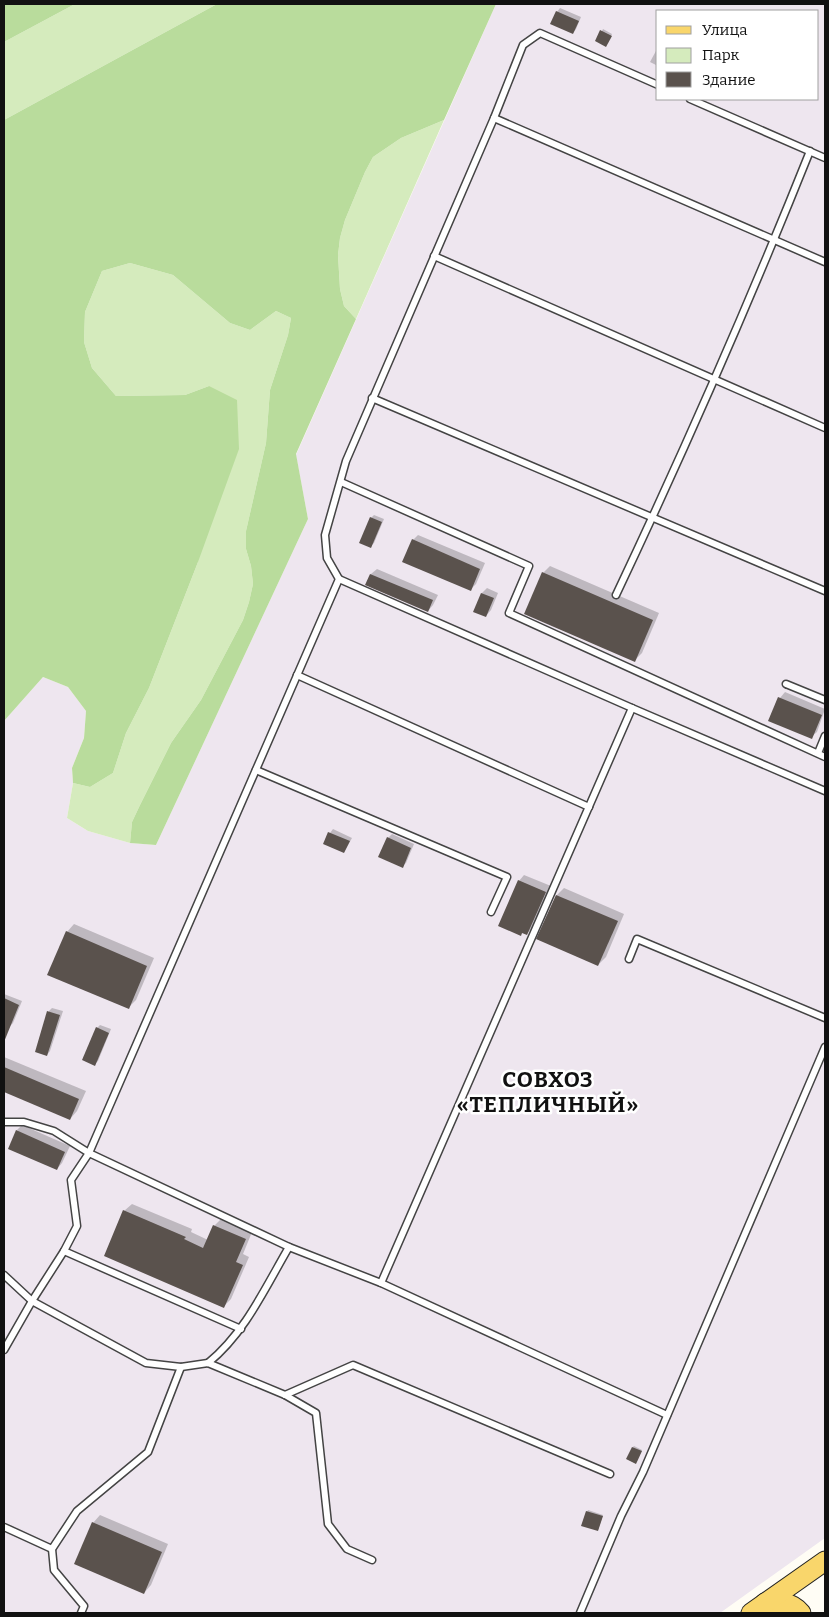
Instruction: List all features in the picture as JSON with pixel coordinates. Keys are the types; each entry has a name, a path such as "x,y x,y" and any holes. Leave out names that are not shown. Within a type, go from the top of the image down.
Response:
{"main road":[{"path":"759,1610 825,1561"},
{"path":"759,1610 782,1602 796,1607 801,1613"}],"lane":[{"path":"656,84 540,33 523,45 494,118 346,461 326,535 327,558 339,579 825,791"},
{"path":"692,100 825,158"},
{"path":"494,118 825,262"},
{"path":"616,594 714,380 775,240 810,151"},
{"path":"434,256 825,428"},
{"path":"372,398 825,591"},
{"path":"341,482 529,566 509,613 822,755 825,736"},
{"path":"4,1350 77,1226 71,1180 89,1153 339,579"},
{"path":"297,674 590,807"},
{"path":"786,684 825,700"},
{"path":"381,1283 632,708"},
{"path":"256,770 507,877 491,912"},
{"path":"629,959 638,939 825,1018"},
{"path":"580,1613 621,1516 643,1472 825,1047"},
{"path":"4,1122 24,1122 54,1131 89,1153 289,1247 381,1283 667,1415"},
{"path":"4,1275 32,1301 146,1363 181,1368 208,1363 224,1350 241,1329 289,1247"},
{"path":"64,1251 241,1329"},
{"path":"208,1363 285,1395 316,1413 328,1524 347,1549 372,1560"},
{"path":"285,1395 353,1365 610,1474"},
{"path":"81,1613 84,1606 54,1570 52,1549 76,1511 148,1452 181,1368"},
{"path":"4,1527 52,1549"}],"shaded area":[{"path":"496,4 825,4 825,1538 720,1613 4,1613 4,721 43,677 68,687 86,711 84,738 72,768 73,783 67,818 88,831 130,843 156,845 308,519 296,455"}],"green space":[{"path":"4,4 75,4 4,42"},
{"path":"75,4 217,4 4,120 4,42"},
{"path":"217,4 496,4 444,120 401,138 373,157 365,172 345,220 338,255 340,289 344,306 356,319 296,454 308,519 156,845 130,843 132,822 140,805 171,743 201,700 243,620 249,602 253,584 251,566 246,549 246,531 266,443 270,390 288,335 291,318 276,311 250,330 230,323 173,275 130,263 102,271 85,312 84,342 92,368 116,396 185,395 209,386 237,400 239,449 149,688 126,733 113,773 90,787 73,783 72,768 84,738 86,711 68,687 43,677 4,721 4,120"},
{"path":"444,120 356,319 344,306 340,289 338,255 345,220 365,172 373,157 401,138"},
{"path":"130,263 173,275 230,323 250,330 276,311 291,318 288,335 270,390 266,443 246,531 246,549 251,566 253,584 249,602 243,620 201,700 171,743 140,805 132,822 130,843 88,831 67,818 73,783 90,787 113,773 126,733 149,688 198,562 209,386 185,395 116,396 92,368 84,342 85,312 102,271"}],"building":[{"path":"556,11 579,21 573,34 550,24"},
{"path":"600,30 612,36 606,47 595,41"},
{"path":"370,517 382,522 371,548 359,543"},
{"path":"412,539 480,569 471,591 402,562"},
{"path":"542,572 653,620 635,662 524,614"},
{"path":"370,574 433,600 428,612 365,585"},
{"path":"481,593 494,598 486,617 473,612"},
{"path":"778,697 822,715 812,739 768,721"},
{"path":"328,832 350,841 344,853 323,844"},
{"path":"387,837 411,848 403,868 378,857"},
{"path":"518,880 546,892 527,935 522,933 521,936 498,926"},
{"path":"556,895 618,921 598,966 536,939"},
{"path":"66,931 147,966 129,1009 47,975"},
{"path":"4,998 19,1005 4,1042"},
{"path":"47,1011 60,1015 47,1056 35,1052"},
{"path":"96,1027 109,1033 95,1066 82,1060"},
{"path":"4,1067 79,1099 70,1120 4,1092"},
{"path":"16,1130 65,1152 57,1170 8,1149"},
{"path":"123,1210 186,1237 184,1239 203,1248 213,1225 246,1239 236,1262 243,1265 224,1308 104,1256"},
{"path":"632,1447 642,1451 636,1464 626,1459"},
{"path":"586,1511 603,1516 598,1531 581,1526"},
{"path":"92,1522 162,1552 144,1594 74,1564"}],"district":[{"name":"СОВХОЗ «ТЕПЛИЧНЫЙ»","path":"548,1092"}]}
